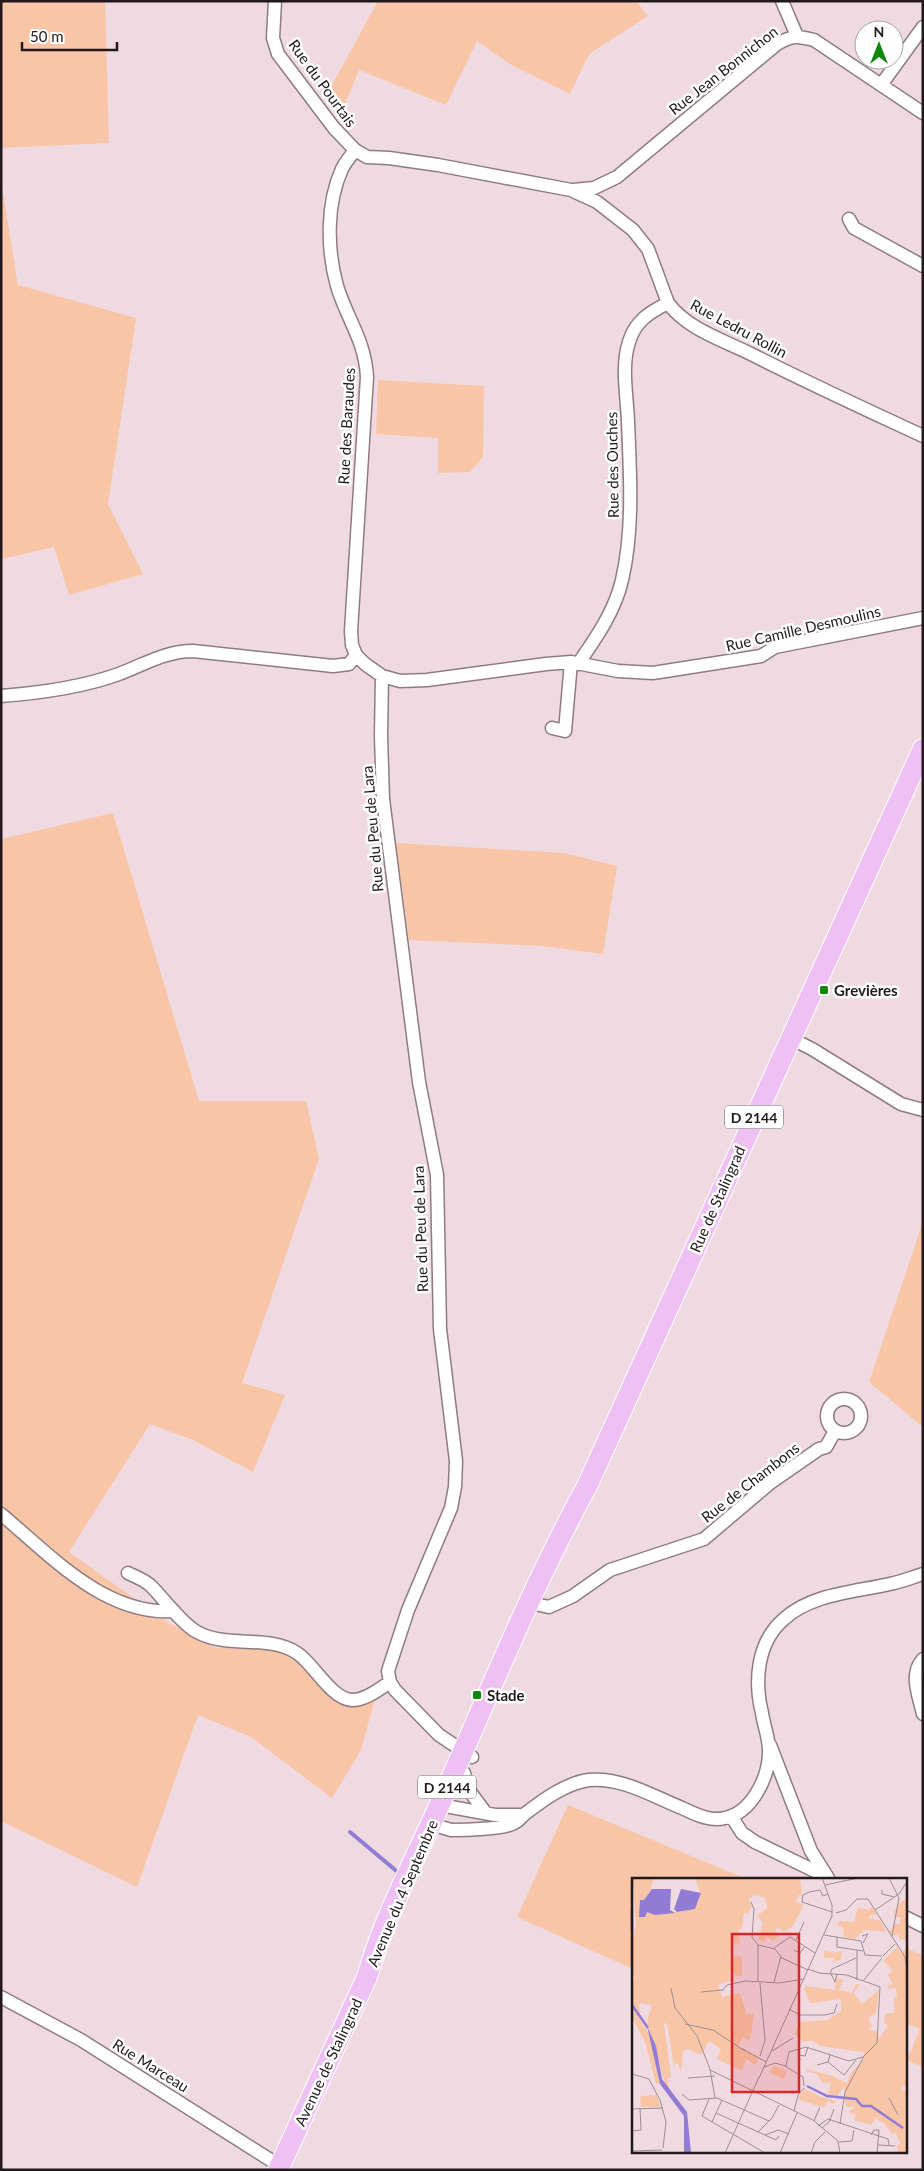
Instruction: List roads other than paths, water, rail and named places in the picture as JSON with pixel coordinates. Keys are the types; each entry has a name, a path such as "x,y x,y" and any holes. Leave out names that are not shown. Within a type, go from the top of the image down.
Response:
{"main road":[{"name":"Rue de Stalingrad","path":"536,1602 572,1534 587,1486 923,749"},
{"name":"Avenue du 4 Septembre","path":"367,1977 382,1956 441,1814 536,1602"},
{"name":"Avenue de Stalingrad","path":"279,2168 367,1977"}],"street":[{"name":"Rue du Pourtais","path":"274,1 273,38 278,54 334,128 355,150"},
{"path":"782,1 797,36"},
{"path":"881,85 923,27"},
{"name":"Rue Jean Bonnichon","path":"571,190 594,188 617,177 777,44 789,37 797,36 814,40 923,113"},
{"name":"Rue Ledru Rollin","path":"355,150 367,157 390,158 438,165 571,190 597,202 633,230 648,249 668,303 680,317 690,324 802,380 923,436"},
{"name":"Rue des Baraudes","path":"355,150 342,169 333,195 330,230 337,287 354,324 366,360 367,377 351,631 352,645 356,655"},
{"path":"849,219 854,228 923,266"},
{"name":"Rue des Ouches","path":"575,663 600,632 617,597 622,580 632,506 626,382 628,343 636,326 645,315 668,303"},
{"name":"Rue Camille Desmoulins","path":"356,655 382,676 400,681 427,680 575,663 618,671 653,673 761,656 775,647 923,618"},
{"path":"1,696 27,694 82,685 116,675 176,651 193,651 333,666 349,664 356,655"},
{"path":"552,728 565,731 575,663"},
{"name":"Rue du Peu de Lara","path":"382,676 383,799 420,1082 437,1175 440,1329 456,1461 455,1488 450,1508 408,1610 388,1671 390,1682"},
{"path":"790,1038 901,1104 923,1110"},
{"name":"Rue de Chambons","path":"536,1602 549,1607 573,1596 610,1570 704,1539 770,1484 819,1449 826,1447 835,1431"},
{"path":"1,1514 59,1563 101,1594 131,1607 160,1612 174,1611"},
{"path":"128,1572 150,1584 196,1632 217,1640 268,1644 298,1653 342,1696 352,1700 369,1695 390,1682 395,1690 466,1760 465,1782 473,1798 485,1812"},
{"path":"829,1878 811,1851 768,1740 759,1703 759,1668 762,1655 770,1636 783,1619 802,1607 821,1600 895,1583 923,1574"},
{"path":"923,1659 917,1666 915,1678 923,1714"},
{"path":"441,1814 462,1830 514,1824 548,1798 570,1785 588,1780 628,1785 707,1818 724,1819 744,1808 758,1790 767,1770 768,1740"},
{"path":"441,1814 485,1812 503,1816 524,1815"},
{"path":"732,1816 742,1833 755,1842 828,1878"},
{"path":"906,1918 923,1926"},
{"name":"Rue Marceau","path":"1,1997 81,2040 279,2168"}],"waterway":[{"path":"350,1832 400,1874"}],"place":[{"name":"Grevières","path":"824,990"},
{"name":"Stade","path":"477,1695"}]}
